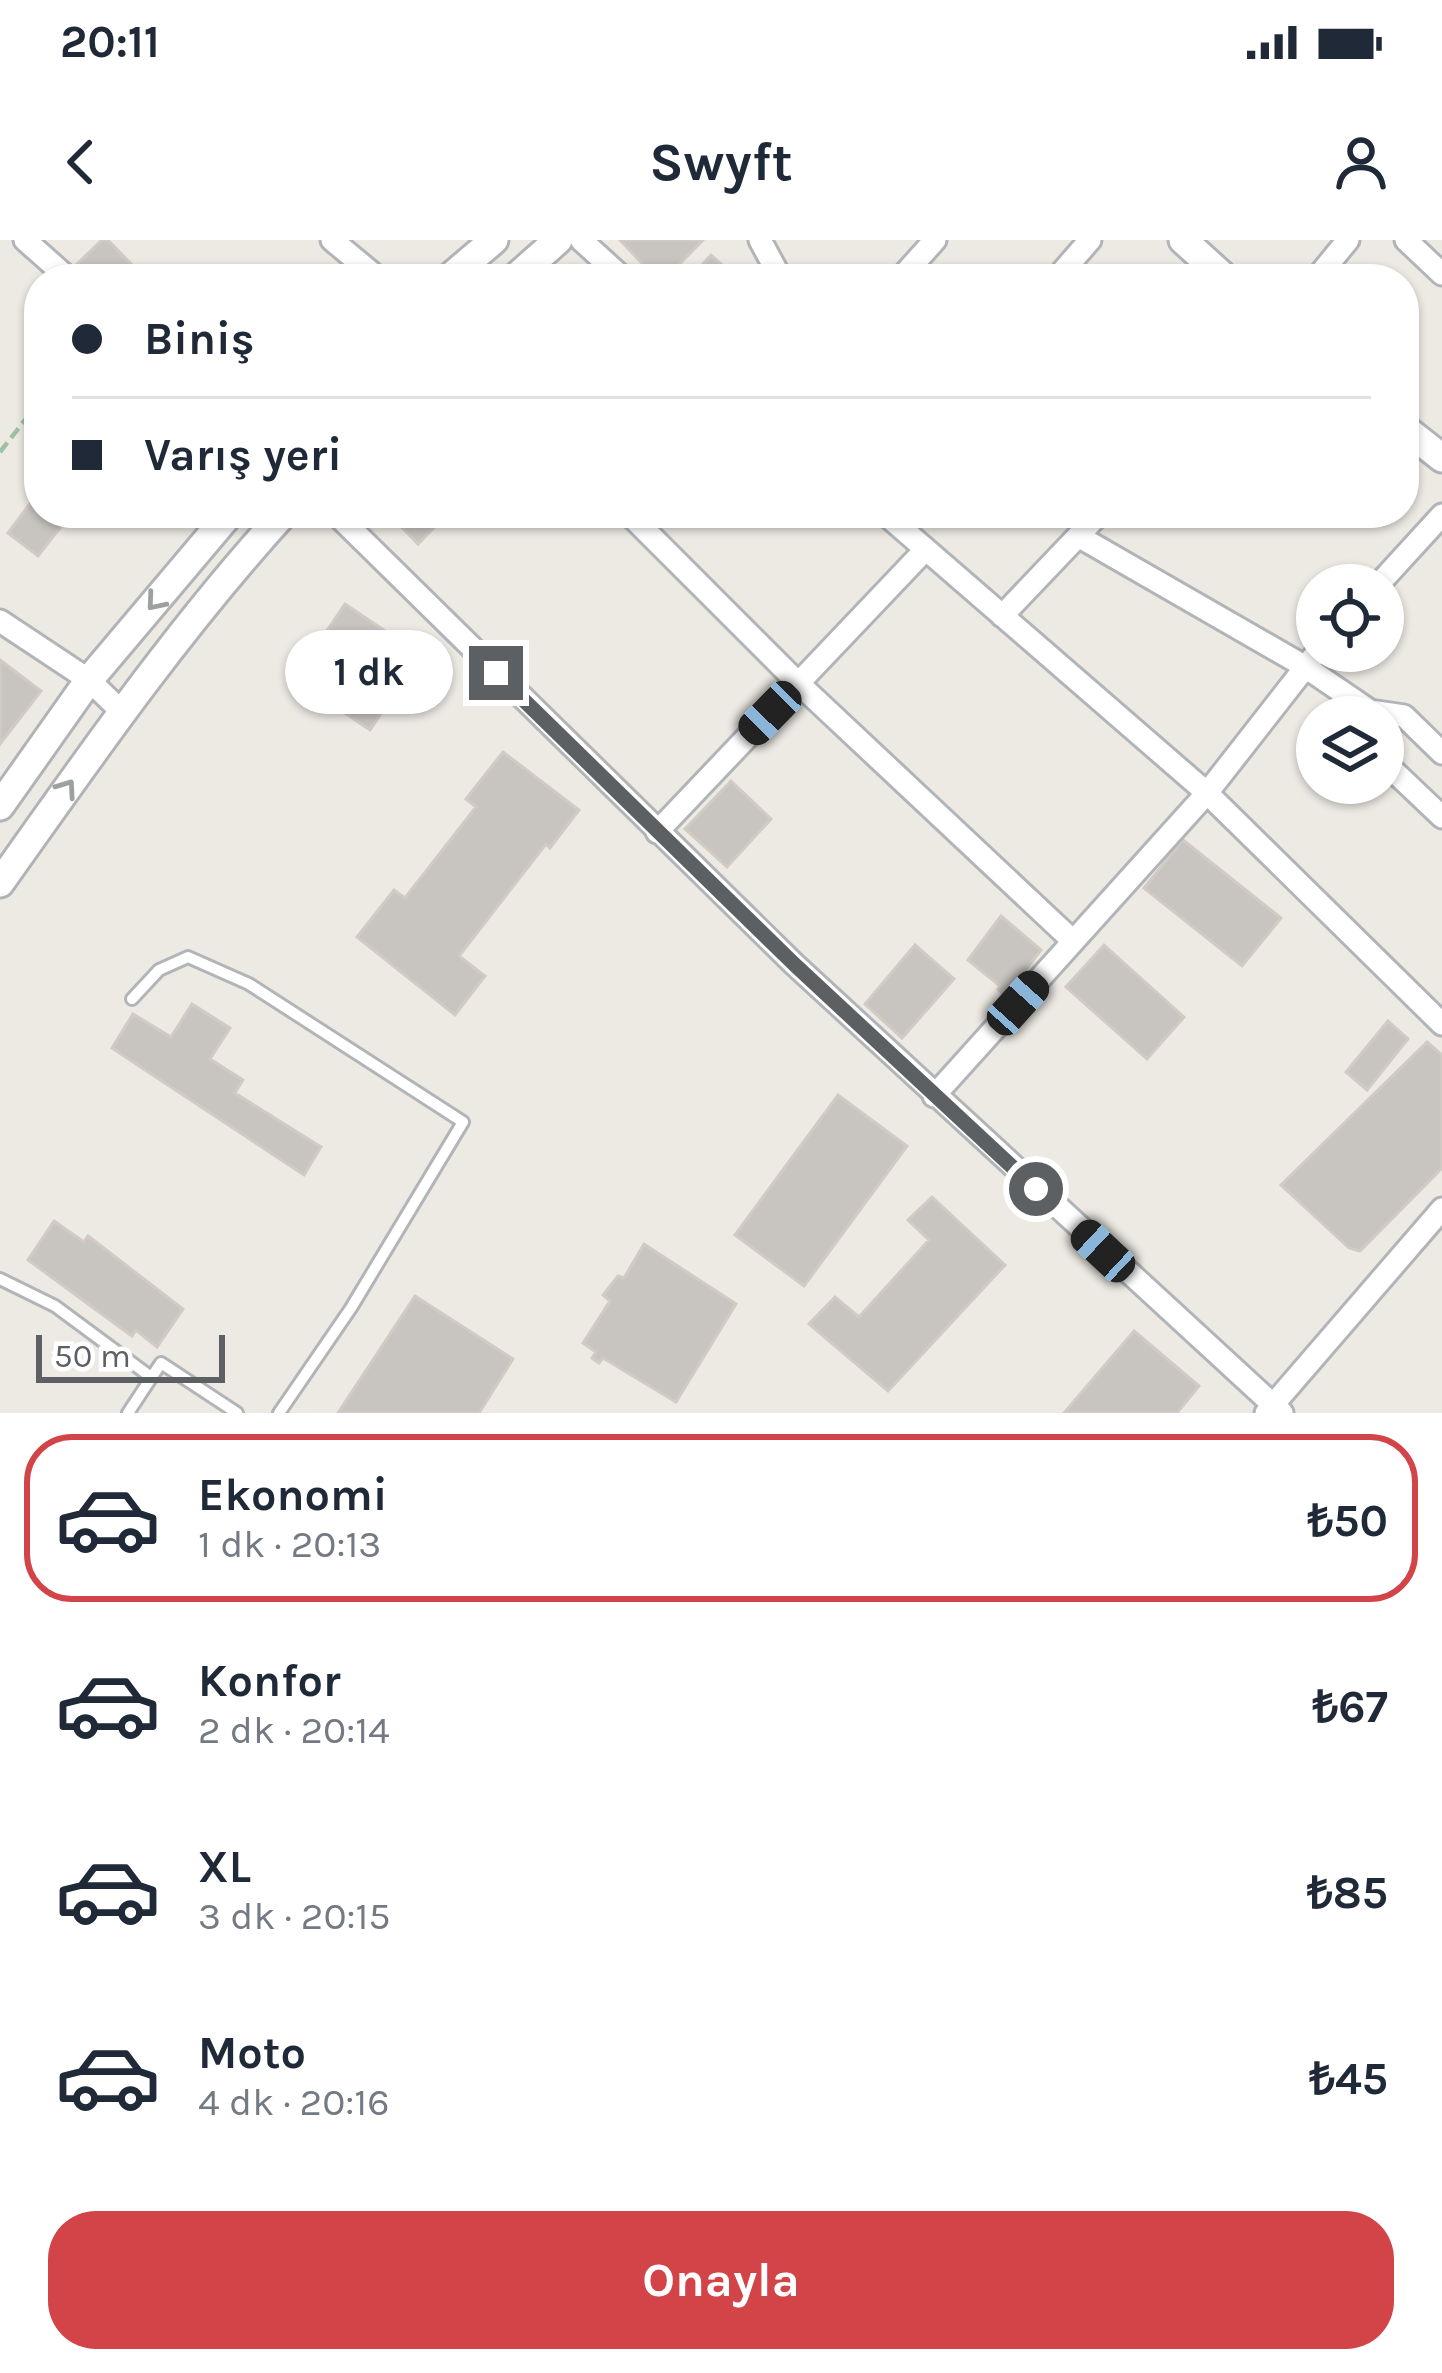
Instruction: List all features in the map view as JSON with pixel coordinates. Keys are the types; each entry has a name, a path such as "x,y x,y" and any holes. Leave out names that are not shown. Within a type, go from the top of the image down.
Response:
{"main road":[{"path":"466,264 494,240"},
{"path":"531,264 558,240"},
{"path":"1183,240 1209,264"},
{"path":"0,806 88,680 217,528"},
{"path":"0,884 122,711 270,528"}],"street":[{"path":"25,240 52,264"},
{"path":"332,240 361,264"},
{"path":"581,240 607,264"},
{"path":"913,264 935,240"},
{"path":"1069,264 1090,240"},
{"path":"1328,264 1348,240"},
{"path":"1406,240 1442,274"},
{"path":"1397,564 1442,515"},
{"path":"350,528 657,832 1273,1410 1442,1209"},
{"path":"643,528 798,683 1073,941"},
{"path":"901,528 1207,793 1442,1024"},
{"path":"1002,616 1086,528"},
{"path":"1078,536 1296,651"},
{"path":"657,832 925,550"},
{"path":"0,621 88,680 122,711"},
{"path":"934,1096 1207,793 1301,672"},
{"path":"1325,672 1351,696"},
{"path":"1404,716 1442,754"},
{"path":"1404,781 1442,817"}],"lane":[{"path":"132,999 159,970 188,957 249,985 463,1121 351,1308 279,1413"},
{"path":"0,1279 55,1306 151,1377"},
{"path":"128,1413 161,1363 237,1413"}],"path":[{"path":"0,452 24,421"}],"building":[{"path":"102,240 108,240 131,264 77,264"},
{"path":"620,240 703,240 680,264 643,264"},
{"path":"24,512 24,528 60,528 38,556 8,533"},
{"path":"403,528 433,528 418,544"},
{"path":"345,604 421,655 370,730 294,679"},
{"path":"0,660 41,691 0,744"},
{"path":"503,752 579,810 550,848 546,844 459,956 485,976 455,1015 357,937 394,890 405,898 476,807 466,799"},
{"path":"731,781 771,819 727,867 685,829"},
{"path":"1183,840 1281,918 1242,966 1144,888"},
{"path":"1001,916 1041,950 1005,996 1000,986 968,960"},
{"path":"915,945 954,979 902,1038 865,1004"},
{"path":"1104,945 1184,1017 1147,1059 1066,987"},
{"path":"192,1004 230,1028 210,1059 243,1080 235,1093 321,1147 304,1175 112,1048 133,1014 171,1037"},
{"path":"1388,1021 1408,1039 1367,1090 1346,1072"},
{"path":"1427,1042 1442,1055 1442,1168 1360,1251 1349,1248 1281,1185"},
{"path":"838,1095 907,1146 804,1286 735,1235"},
{"path":"932,1197 1005,1265 888,1391 809,1324 835,1297 859,1317 929,1240 908,1220"},
{"path":"54,1221 84,1242 88,1236 183,1309 157,1347 136,1330 132,1336 28,1260"},
{"path":"644,1244 736,1304 676,1402 603,1358 599,1363 592,1358 596,1352 583,1343 610,1301 603,1295 618,1276 624,1278"},
{"path":"415,1296 513,1359 479,1413 338,1413"},
{"path":"1134,1331 1199,1386 1177,1413 1064,1413"}],"route":[{"path":"496,673 794,964 1036,1189"}]}
